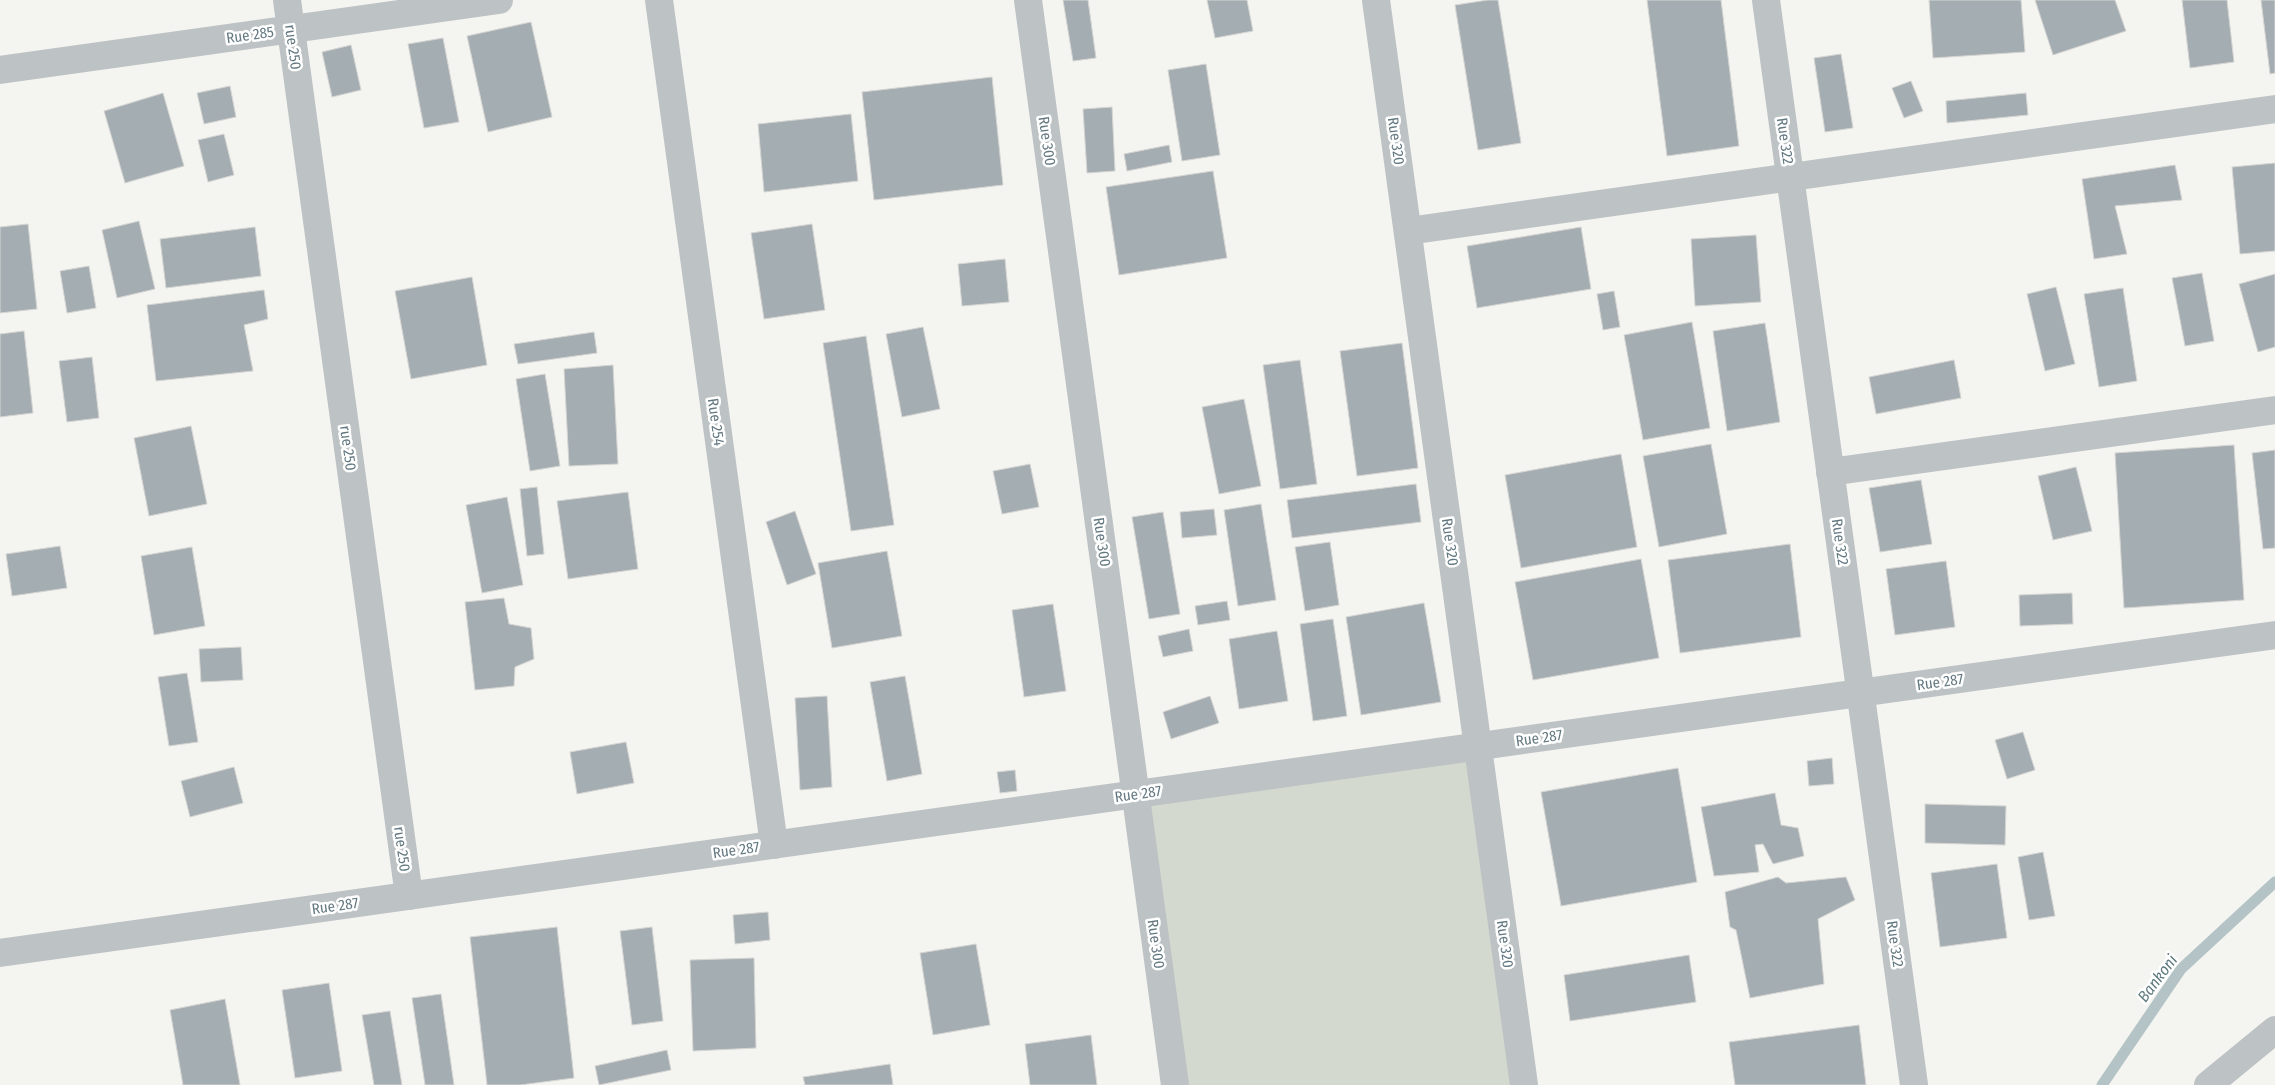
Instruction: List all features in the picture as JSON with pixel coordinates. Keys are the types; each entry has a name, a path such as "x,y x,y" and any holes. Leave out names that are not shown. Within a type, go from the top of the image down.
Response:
{"street":[{"name":"rue 250","path":"287,0 408,896"},
{"name":"Rue 285","path":"0,70 499,0"},
{"name":"Rue 254","path":"659,0 774,845"},
{"name":"Rue 300","path":"1028,0 1175,1085"},
{"name":"Rue 320","path":"1376,0 1524,1085"},
{"name":"Rue 322","path":"1766,0 1914,1085"},
{"path":"1408,231 2275,110"},
{"path":"1830,472 2275,410"},
{"name":"Rue 287","path":"0,953 2275,635"},
{"path":"2208,1085 2275,1030"}],"shaded area":[{"path":"1478,746 1524,1085 1175,1085 1136,794"}],"building":[{"path":"1063,0 1088,0 1096,58 1073,61"},
{"path":"1207,0 1247,0 1253,31 1215,38"},
{"path":"1498,0 1521,143 1478,150 1455,5"},
{"path":"1647,0 1721,0 1739,146 1667,156"},
{"path":"1929,0 2021,0 2025,52 1933,58"},
{"path":"2035,0 2115,0 2126,31 2053,55"},
{"path":"2182,0 2227,0 2234,62 2190,68"},
{"path":"2261,0 2275,0 2275,73 2270,74"},
{"path":"531,22 552,117 488,132 467,36"},
{"path":"443,38 459,122 424,128 408,44"},
{"path":"351,45 361,90 332,97 322,52"},
{"path":"1841,54 1853,128 1825,132 1814,58"},
{"path":"1206,64 1220,155 1182,161 1168,70"},
{"path":"992,77 1003,185 874,200 862,92"},
{"path":"1911,81 1923,111 1904,118 1892,88"},
{"path":"230,86 236,117 204,124 197,93"},
{"path":"163,93 184,166 125,183 104,111"},
{"path":"2026,93 2028,115 1947,123 1946,101"},
{"path":"1112,107 1115,171 1087,173 1083,109"},
{"path":"851,114 858,181 764,192 758,124"},
{"path":"224,134 234,175 208,182 198,140"},
{"path":"1169,145 1172,162 1127,171 1124,154"},
{"path":"2275,163 2275,251 2240,254 2232,167"},
{"path":"2175,165 2182,200 2115,206 2127,254 2094,259 2082,179"},
{"path":"1213,171 1227,258 1119,275 1106,187"},
{"path":"139,221 155,289 117,298 102,230"},
{"path":"28,224 37,309 0,313 0,227"},
{"path":"812,224 825,310 764,319 751,233"},
{"path":"255,227 261,276 166,288 160,239"},
{"path":"1581,227 1591,289 1477,308 1467,246"},
{"path":"1756,235 1761,302 1695,306 1691,239"},
{"path":"1005,259 1009,302 962,306 958,264"},
{"path":"89,266 96,308 67,313 60,271"},
{"path":"2202,273 2214,341 2185,346 2172,278"},
{"path":"2275,274 2275,347 2258,352 2239,284"},
{"path":"472,277 487,365 411,379 395,291"},
{"path":"2056,287 2075,364 2045,371 2027,294"},
{"path":"2123,288 2137,381 2099,387 2084,294"},
{"path":"264,290 268,319 244,325 253,371 156,381 147,305"},
{"path":"1614,291 1620,327 1603,330 1597,294"},
{"path":"1692,322 1710,428 1643,440 1624,335"},
{"path":"1765,323 1780,422 1727,431 1713,331"},
{"path":"923,327 940,409 902,417 886,334"},
{"path":"24,331 33,413 0,417 0,334"},
{"path":"594,332 597,353 518,364 514,344"},
{"path":"866,336 894,525 851,531 823,343"},
{"path":"1402,343 1418,468 1357,476 1340,351"},
{"path":"92,357 99,418 67,422 59,361"},
{"path":"1300,360 1317,484 1280,489 1263,365"},
{"path":"1954,360 1961,398 1876,414 1869,377"},
{"path":"613,365 618,464 569,466 564,369"},
{"path":"545,374 560,466 530,471 516,379"},
{"path":"1244,399 1261,486 1219,494 1202,407"},
{"path":"191,426 207,504 149,516 134,438"},
{"path":"1711,444 1727,534 1659,547 1643,456"},
{"path":"2234,445 2244,600 2124,608 2115,453"},
{"path":"2275,450 2275,548 2263,549 2252,453"},
{"path":"1621,454 1637,547 1521,568 1505,475"},
{"path":"1030,464 1039,507 1002,514 993,471"},
{"path":"2076,467 2092,531 2053,540 2038,476"},
{"path":"1921,480 1932,544 1880,552 1869,488"},
{"path":"1416,484 1421,522 1292,538 1287,500"},
{"path":"537,487 544,554 527,556 520,489"},
{"path":"628,492 638,569 568,579 557,501"},
{"path":"507,497 523,585 482,593 466,505"},
{"path":"1261,504 1276,600 1238,606 1224,510"},
{"path":"1214,509 1217,535 1182,538 1180,512"},
{"path":"795,511 816,574 787,585 766,522"},
{"path":"1163,512 1180,614 1149,619 1132,517"},
{"path":"1330,542 1339,605 1305,611 1295,547"},
{"path":"1790,544 1801,637 1680,653 1668,560"},
{"path":"60,546 67,588 12,596 6,554"},
{"path":"192,547 205,626 154,635 141,556"},
{"path":"887,551 902,636 832,648 818,563"},
{"path":"1641,559 1659,658 1533,680 1515,582"},
{"path":"1946,561 1955,627 1895,635 1886,569"},
{"path":"2072,593 2073,624 2020,626 2019,595"},
{"path":"504,598 509,624 531,628 534,659 515,667 514,686 475,690 465,602"},
{"path":"1227,601 1230,620 1198,625 1195,606"},
{"path":"1424,603 1441,702 1361,715 1346,617"},
{"path":"1053,604 1066,691 1024,697 1012,610"},
{"path":"1333,619 1347,716 1313,721 1300,624"},
{"path":"1189,629 1193,651 1163,657 1158,636"},
{"path":"1277,631 1288,701 1239,709 1229,639"},
{"path":"241,647 243,680 201,682 199,649"},
{"path":"187,673 198,742 169,746 158,677"},
{"path":"905,676 922,774 887,781 870,682"},
{"path":"827,696 832,787 800,790 795,698"},
{"path":"1210,696 1219,723 1171,739 1163,712"},
{"path":"2023,732 2035,770 2007,779 1995,740"},
{"path":"626,742 634,783 577,794 570,752"},
{"path":"1832,758 1834,784 1809,786 1807,761"},
{"path":"234,767 243,803 190,817 181,781"},
{"path":"1678,768 1697,882 1561,906 1541,792"},
{"path":"1015,770 1017,791 1000,793 997,772"},
{"path":"1775,793 1781,825 1798,828 1804,856 1773,864 1763,844 1755,845 1759,872 1714,876 1701,807"},
{"path":"1925,804 2006,806 2005,845 1925,843"},
{"path":"2043,852 2055,916 2029,920 2018,857"},
{"path":"1997,864 2007,938 1940,947 1931,873"},
{"path":"1778,877 1786,883 1846,877 1855,900 1818,919 1824,984 1750,998 1736,930 1730,927 1725,892"},
{"path":"768,912 770,940 735,944 733,915"},
{"path":"557,927 574,1078 520,1085 487,1085 470,937"},
{"path":"652,927 663,1021 632,1025 620,931"},
{"path":"976,944 990,1025 933,1035 920,953"},
{"path":"1689,955 1696,1002 1570,1021 1564,975"},
{"path":"754,958 756,1048 693,1051 690,960"},
{"path":"329,983 342,1071 295,1078 282,990"},
{"path":"441,994 454,1085 425,1085 412,998"},
{"path":"225,999 240,1085 183,1085 170,1010"},
{"path":"390,1011 402,1085 374,1085 362,1015"},
{"path":"1859,1025 1866,1085 1735,1085 1729,1042"},
{"path":"1091,1035 1097,1085 1030,1085 1025,1044"},
{"path":"667,1050 671,1070 599,1085 595,1066"},
{"path":"890,1064 893,1085 805,1085 803,1077"}],"waterway":[{"name":"Bankoni","path":"2102,1085 2181,969 2275,882"}]}
